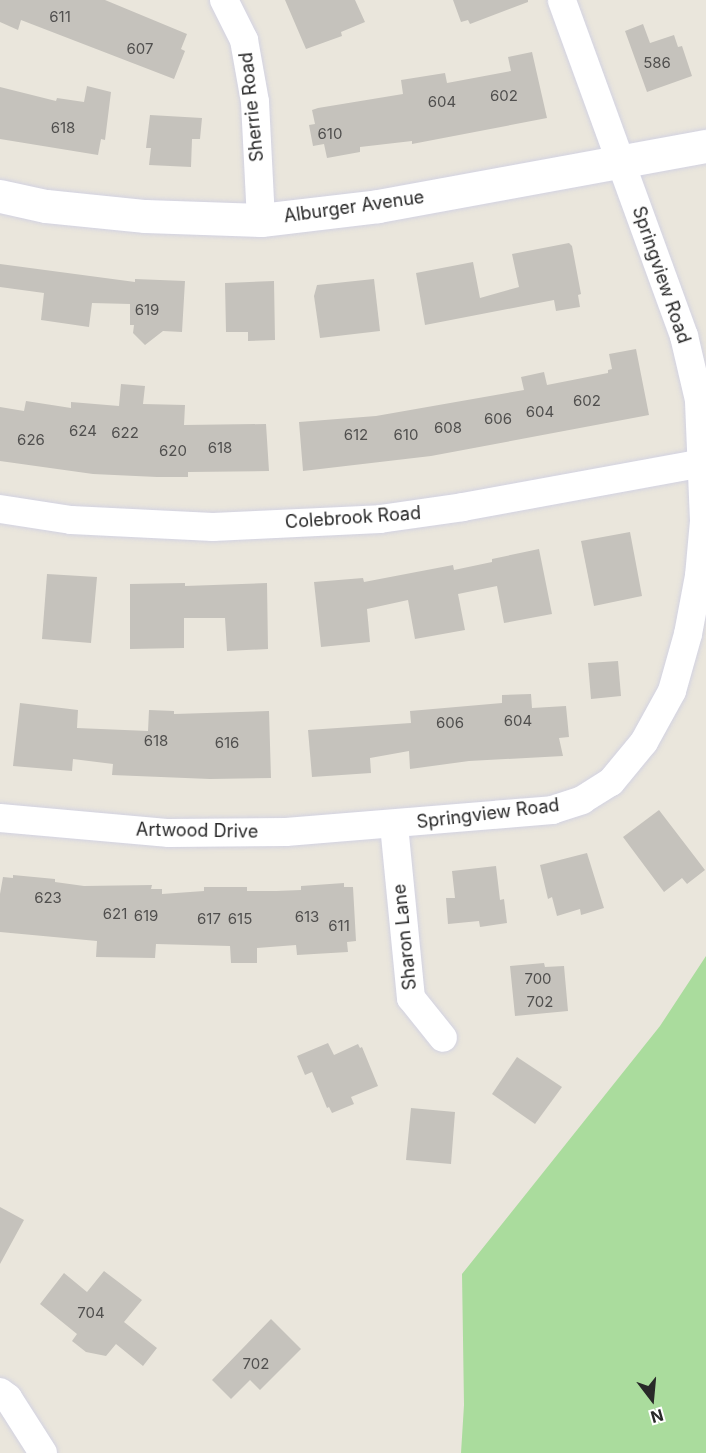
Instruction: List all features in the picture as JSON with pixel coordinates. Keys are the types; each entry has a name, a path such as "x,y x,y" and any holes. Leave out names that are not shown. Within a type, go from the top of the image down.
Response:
{"street":[{"name":"Sherrie Road","path":"224,0 244,40 255,102 261,220"},
{"name":"Springview Road","path":"394,825 552,810 582,800 611,782 644,741 672,691 682,657 699,576 704,521 703,463 699,400 684,336 562,0"},
{"name":"Alburger Avenue","path":"0,196 46,206 145,216 261,220 378,206 706,146"},
{"name":"Colebrook Road","path":"0,509 71,520 213,527 380,519 463,507 703,463"},
{"name":"Artwood Drive","path":"0,818 168,833 286,832 394,825"},
{"name":"Sharon Lane","path":"394,825 411,998 443,1038"},
{"path":"0,1392 8,1398 40,1447"}],"green space":[{"path":"706,956 706,1453 461,1453 464,1405 462,1274 660,1026"}],"building":[{"path":"0,0 105,0 187,34 181,49 185,51 174,79 21,20 18,30 0,22"},
{"path":"285,0 355,0 365,22 341,32 342,36 306,49"},
{"path":"453,0 528,0 528,2 470,24 468,20 461,22"},
{"path":"643,24 650,43 674,35 678,47 682,46 692,76 647,92 625,31"},
{"path":"532,52 547,118 412,144 412,141 360,147 360,152 327,158 324,144 313,146 309,125 315,124 312,110 403,94 401,80 445,73 447,83 511,71 508,57"},
{"path":"87,86 111,92 105,140 101,139 98,155 0,139 0,87 56,101 57,98 84,102"},
{"path":"150,115 202,118 200,139 192,139 191,167 149,165 151,148 146,148"},
{"path":"569,243 572,246 581,294 578,295 580,307 556,311 554,300 425,325 416,273 473,262 480,298 519,287 512,254"},
{"path":"0,264 135,282 135,279 185,281 182,332 163,331 145,345 133,333 134,325 130,325 130,304 92,303 89,327 41,320 44,293 0,287"},
{"path":"374,279 380,331 320,338 314,296 317,285"},
{"path":"274,281 275,340 248,341 248,332 226,332 225,283"},
{"path":"636,349 649,415 431,456 303,471 299,422 376,416 524,390 521,377 544,372 547,385 608,373 608,370 612,369 609,354"},
{"path":"121,384 145,386 143,404 185,405 184,425 266,424 269,471 188,472 188,477 157,477 93,474 0,461 0,407 24,411 26,401 71,408 71,402 119,406"},
{"path":"630,532 642,596 594,606 581,541"},
{"path":"539,549 552,614 504,623 497,586 458,594 465,630 415,639 408,600 367,609 370,642 321,647 314,582 363,578 364,582 453,565 454,570"},
{"path":"47,574 97,577 91,643 42,639"},
{"path":"185,583 185,586 267,583 268,649 227,651 225,618 184,618 184,648 130,649 130,584"},
{"path":"618,661 621,696 591,699 588,663"},
{"path":"531,694 532,708 566,706 569,737 559,738 563,756 469,761 410,769 409,751 370,758 371,773 312,777 308,730 411,723 410,711 502,703 502,695"},
{"path":"20,703 78,710 77,728 148,731 149,710 174,711 174,714 269,711 271,778 210,779 112,775 113,764 73,759 72,771 13,766"},
{"path":"659,810 705,870 687,884 682,878 664,892 623,837"},
{"path":"587,853 604,908 581,915 580,909 557,916 552,897 548,899 540,865"},
{"path":"496,866 500,900 504,899 507,923 480,927 479,921 448,924 446,898 455,898 452,871"},
{"path":"13,875 55,879 55,882 84,886 152,885 151,889 162,889 162,894 204,891 204,887 247,887 247,891 276,891 301,890 301,886 344,883 344,887 353,887 356,941 347,942 348,952 297,955 296,945 257,948 257,963 231,963 230,946 156,944 155,958 96,957 97,941 0,932 0,894 3,877 13,878"},
{"path":"544,963 545,967 564,966 568,1011 515,1016 510,966"},
{"path":"328,1043 334,1055 358,1044 360,1048 362,1047 378,1086 351,1097 354,1104 332,1113 329,1107 327,1108 312,1072 305,1075 297,1056"},
{"path":"517,1057 562,1087 535,1124 492,1094"},
{"path":"411,1108 455,1112 451,1164 406,1160"},
{"path":"0,1207 24,1220 0,1264"},
{"path":"104,1271 142,1300 124,1322 157,1348 143,1366 116,1344 106,1356 86,1352 72,1341 77,1334 40,1304 64,1273 87,1292"},
{"path":"271,1319 301,1349 260,1390 250,1380 231,1399 212,1380"}]}
